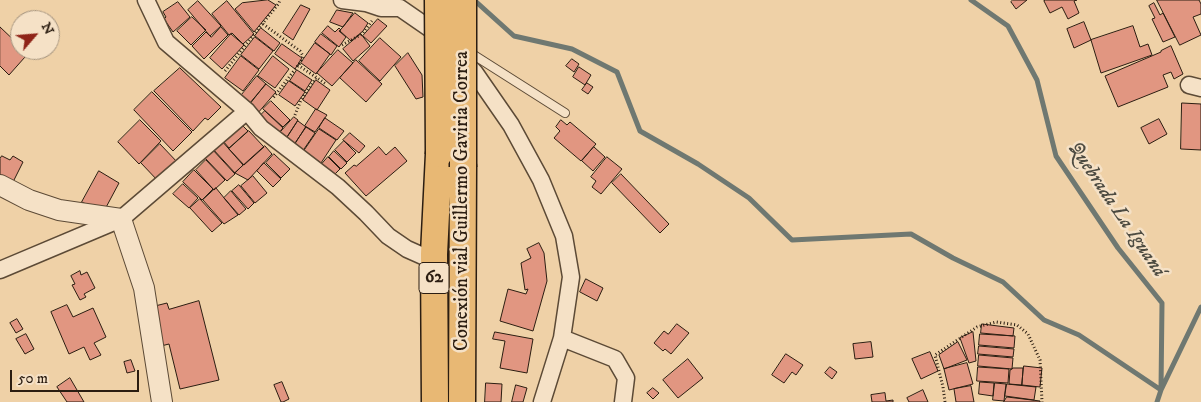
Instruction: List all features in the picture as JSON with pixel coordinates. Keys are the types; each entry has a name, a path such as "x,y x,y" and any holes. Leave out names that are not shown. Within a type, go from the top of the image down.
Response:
{"highway":[{"name":"Conexión vial Guillermo Gaviria Correa","path":"435,402 434,260 439,154 438,0"},
{"name":"Conexión vial Guillermo Gaviria Correa","path":"462,402 464,0"}],"street":[{"path":"146,0 166,42 247,111 261,128 338,188 388,236 407,249 434,260"},
{"path":"342,0 381,8 400,4 442,37 475,73 511,125 541,180 564,236 571,277 562,338 542,402"},
{"path":"0,270 121,219 247,111"},
{"path":"0,185 29,200 59,210 121,219"},
{"path":"121,219 144,288 161,401"},
{"path":"562,338 615,359 626,378 623,402"}],"lane":[{"path":"400,4 450,39"},
{"path":"458,45 565,113"}],"path":[{"path":"215,83 280,0"},
{"path":"342,45 355,39 365,31 381,8"},
{"path":"262,24 300,51 303,59 273,98"},
{"path":"298,65 326,84"},
{"path":"295,115 316,78"},
{"path":"945,402 935,355 977,327 996,322 1017,325 1028,334 1040,360 1042,402"}],"building":[{"path":"268,0 276,5 254,32 235,9 242,3"},
{"path":"1013,0 1027,0 1016,9 1011,2"},
{"path":"1077,0 1074,1 1079,13 1068,19 1062,7 1050,13 1044,1"},
{"path":"1157,0 1199,0 1201,14 1193,17 1201,35 1180,45"},
{"path":"198,1 221,26 210,36 188,10"},
{"path":"227,1 254,34 243,44 232,33 229,35 212,14"},
{"path":"178,2 190,17 173,32 164,19 166,17 163,12"},
{"path":"1154,3 1160,15 1163,13 1175,37 1163,42 1152,19 1155,18 1149,6"},
{"path":"301,5 310,9 293,40 283,33"},
{"path":"337,10 353,13 343,27 330,22"},
{"path":"355,13 368,23 363,31 351,41 340,31"},
{"path":"192,17 206,30 191,45 177,31"},
{"path":"378,19 387,26 371,43 363,36"},
{"path":"1084,22 1091,40 1074,48 1067,29"},
{"path":"328,26 335,32 339,28 341,30 339,31 346,37 339,47 322,33"},
{"path":"1133,26 1140,47 1148,44 1152,55 1101,73 1091,40"},
{"path":"0,27 10,36 10,60 22,60 9,75 0,66"},
{"path":"221,27 228,35 204,59 192,46 206,32 211,37"},
{"path":"261,28 280,43 274,51 255,36"},
{"path":"231,34 244,45 222,69 210,58"},
{"path":"321,34 337,46 331,55 315,42"},
{"path":"361,34 370,46 353,61 343,49"},
{"path":"255,37 273,51 259,69 241,55"},
{"path":"380,38 401,57 380,81 359,61"},
{"path":"315,43 330,54 316,74 301,63"},
{"path":"282,44 302,58 295,69 275,54"},
{"path":"1171,46 1183,74 1174,79 1171,72 1163,75 1168,87 1118,107 1105,76"},
{"path":"338,50 353,63 332,86 317,73"},
{"path":"408,53 422,75 423,97 416,99 395,66"},
{"path":"241,56 259,70 243,91 225,78"},
{"path":"273,56 289,69 275,88 258,76"},
{"path":"572,59 579,64 574,72 566,66"},
{"path":"356,60 382,84 366,102 340,78"},
{"path":"579,67 591,75 585,85 573,77"},
{"path":"180,68 221,107 208,120 205,118 193,131 154,91"},
{"path":"297,70 312,80 305,91 290,81"},
{"path":"257,76 266,84 249,104 240,97"},
{"path":"316,80 330,90 317,110 303,100"},
{"path":"289,81 305,92 295,106 279,95"},
{"path":"587,83 593,87 588,94 582,90"},
{"path":"266,84 276,92 257,114 248,107"},
{"path":"152,92 192,132 173,151 134,110"},
{"path":"271,101 290,120 283,127 263,109"},
{"path":"1182,103 1201,104 1201,150 1181,149"},
{"path":"316,109 327,115 315,132 305,126"},
{"path":"265,111 283,128 277,135 259,117"},
{"path":"294,117 298,120 285,140 278,135"},
{"path":"325,118 344,131 337,140 319,128"},
{"path":"1159,119 1167,134 1149,144 1141,128"},
{"path":"140,120 161,141 139,164 118,142"},
{"path":"561,120 567,125 570,122 596,144 581,161 554,138 560,131 556,127"},
{"path":"298,121 306,127 293,146 285,141"},
{"path":"241,124 248,131 229,148 223,141"},
{"path":"306,127 315,133 302,152 294,146"},
{"path":"319,129 336,140 321,163 304,151"},
{"path":"249,131 264,147 244,165 229,149"},
{"path":"350,133 365,146 359,153 343,140"},
{"path":"221,140 243,165 235,173 212,148"},
{"path":"344,141 356,153 347,162 335,150"},
{"path":"160,144 179,164 159,182 141,163"},
{"path":"265,146 272,154 248,180 235,173"},
{"path":"379,147 386,155 395,147 407,161 366,196 345,173"},
{"path":"594,147 605,157 593,171 582,161"},
{"path":"212,149 235,174 227,181 204,157"},
{"path":"334,151 347,163 341,169 329,157"},
{"path":"274,154 290,169 281,178 266,163"},
{"path":"2,156 10,160 13,156 23,162 12,184 0,178 0,159"},
{"path":"328,157 340,169 334,175 322,164"},
{"path":"607,157 622,169 601,194 592,187 596,181 591,177"},
{"path":"206,160 225,180 214,190 196,170"},
{"path":"264,163 281,179 273,187 257,171"},
{"path":"194,170 213,189 202,200 183,182"},
{"path":"99,171 119,183 103,213 82,202"},
{"path":"621,174 669,224 660,233 612,183"},
{"path":"253,176 267,193 255,203 241,186"},
{"path":"183,184 198,198 189,208 173,194"},
{"path":"239,185 254,203 248,209 232,191"},
{"path":"216,188 238,215 224,224 203,200"},
{"path":"231,191 246,209 239,215 224,198"},
{"path":"200,199 222,223 212,232 190,208"},
{"path":"539,243 544,253 547,281 533,331 500,321 508,289 526,294 528,289 525,290 521,263 531,258 527,249"},
{"path":"80,271 81,275 87,272 95,288 84,294 86,297 80,300 72,285 75,284 71,276"},
{"path":"586,279 603,288 597,301 580,292"},
{"path":"199,301 219,380 180,389 169,344 161,346 151,307 167,303 169,309"},
{"path":"67,305 73,317 93,308 106,337 94,343 101,355 90,360 84,347 69,354 51,312"},
{"path":"17,319 23,329 16,333 10,323"},
{"path":"677,324 689,333 671,354 665,349 663,351 654,343 664,331 668,334"},
{"path":"982,324 1014,328 1013,336 981,333"},
{"path":"495,332 533,339 527,373 500,368 505,341 493,339"},
{"path":"973,332 976,361 969,363 960,338"},
{"path":"26,334 34,349 25,354 16,339"},
{"path":"980,334 1015,336 1014,348 979,345"},
{"path":"871,342 873,357 855,359 853,344"},
{"path":"958,342 967,360 944,369 939,355"},
{"path":"979,346 1014,349 1013,357 978,354"},
{"path":"930,352 938,371 921,379 912,359"},
{"path":"786,354 803,365 796,375 792,372 784,383 772,375"},
{"path":"979,355 1013,358 1012,369 978,366"},
{"path":"688,359 703,378 678,398 663,380"},
{"path":"131,360 135,371 127,373 124,362"},
{"path":"967,363 973,384 949,390 944,369"},
{"path":"1024,366 1042,368 1040,387 1022,385"},
{"path":"830,367 837,372 832,379 825,373"},
{"path":"978,367 1009,369 1008,383 977,381"},
{"path":"1013,368 1023,368 1022,385 1009,384 1010,370"},
{"path":"70,378 84,402 67,402 57,387"},
{"path":"282,382 289,399 281,402 274,385"},
{"path":"980,382 994,383 993,396 979,394"},
{"path":"486,383 502,384 501,402 485,402"},
{"path":"995,383 1006,384 1004,401 993,400"},
{"path":"1007,384 1036,387 1034,400 1005,396"},
{"path":"516,385 527,388 523,402 512,402"},
{"path":"971,386 974,402 956,402 954,389"},
{"path":"653,388 659,393 653,399 647,393"},
{"path":"923,390 928,402 909,402 907,398"},
{"path":"885,393 886,401 893,400 893,402 872,402 871,395"},
{"path":"1007,397 1040,401 1040,402 1004,402"}],"waterway":[{"path":"474,0 514,36 572,49 617,72 640,131 698,164 749,198 792,240 911,234 953,258 1003,282 1044,320 1079,335 1161,390 1201,307"},
{"name":"Quebrada La Iguaná","path":"971,0 1008,26 1037,80 1056,156 1118,248 1162,303 1161,390 1157,402"}]}
